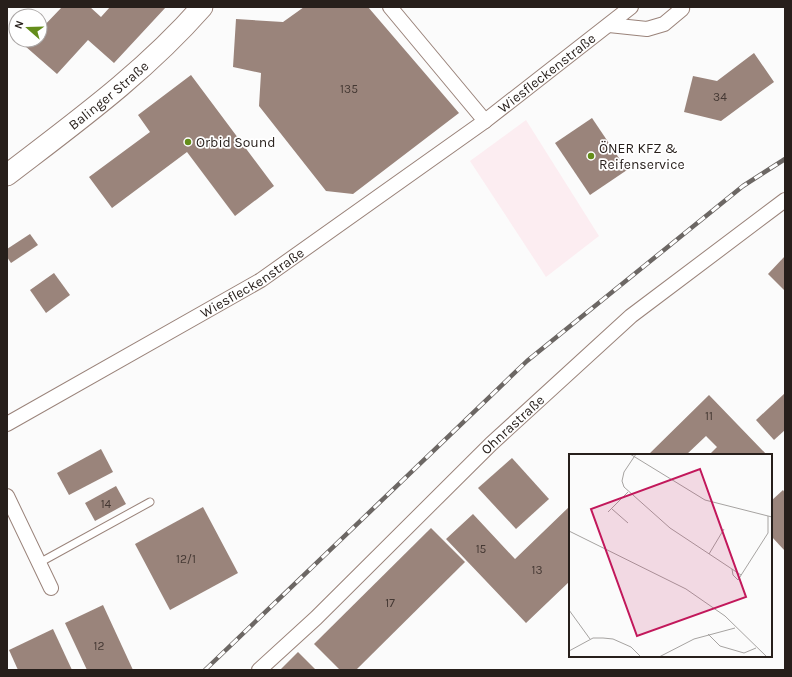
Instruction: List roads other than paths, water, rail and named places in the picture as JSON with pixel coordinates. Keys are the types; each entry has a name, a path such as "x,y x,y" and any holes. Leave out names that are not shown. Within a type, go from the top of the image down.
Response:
{"main road":[{"name":"Balinger Straße","path":"7,175 101,104 143,68 181,31 202,7"}],"street":[{"name":"Wiesfleckenstraße","path":"390,7 485,121"},
{"name":"Wiesfleckenstraße","path":"7,424 261,280 485,121 631,7"},
{"name":"Wiesfleckenstraße","path":"609,25 647,29 664,24 682,9 681,7"},
{"name":"Ohnrastraße","path":"259,670 316,618 491,444 632,316 785,200"},
{"path":"7,496 51,588"}],"lane":[{"path":"39,563 150,502"}],"railway":[{"path":"205,670 527,361 743,186 785,159"}],"place":[{"name":"Orbid Sound","path":"188,142"},
{"name":"ÖNER KFZ & Reifenservice","path":"591,156"}]}
